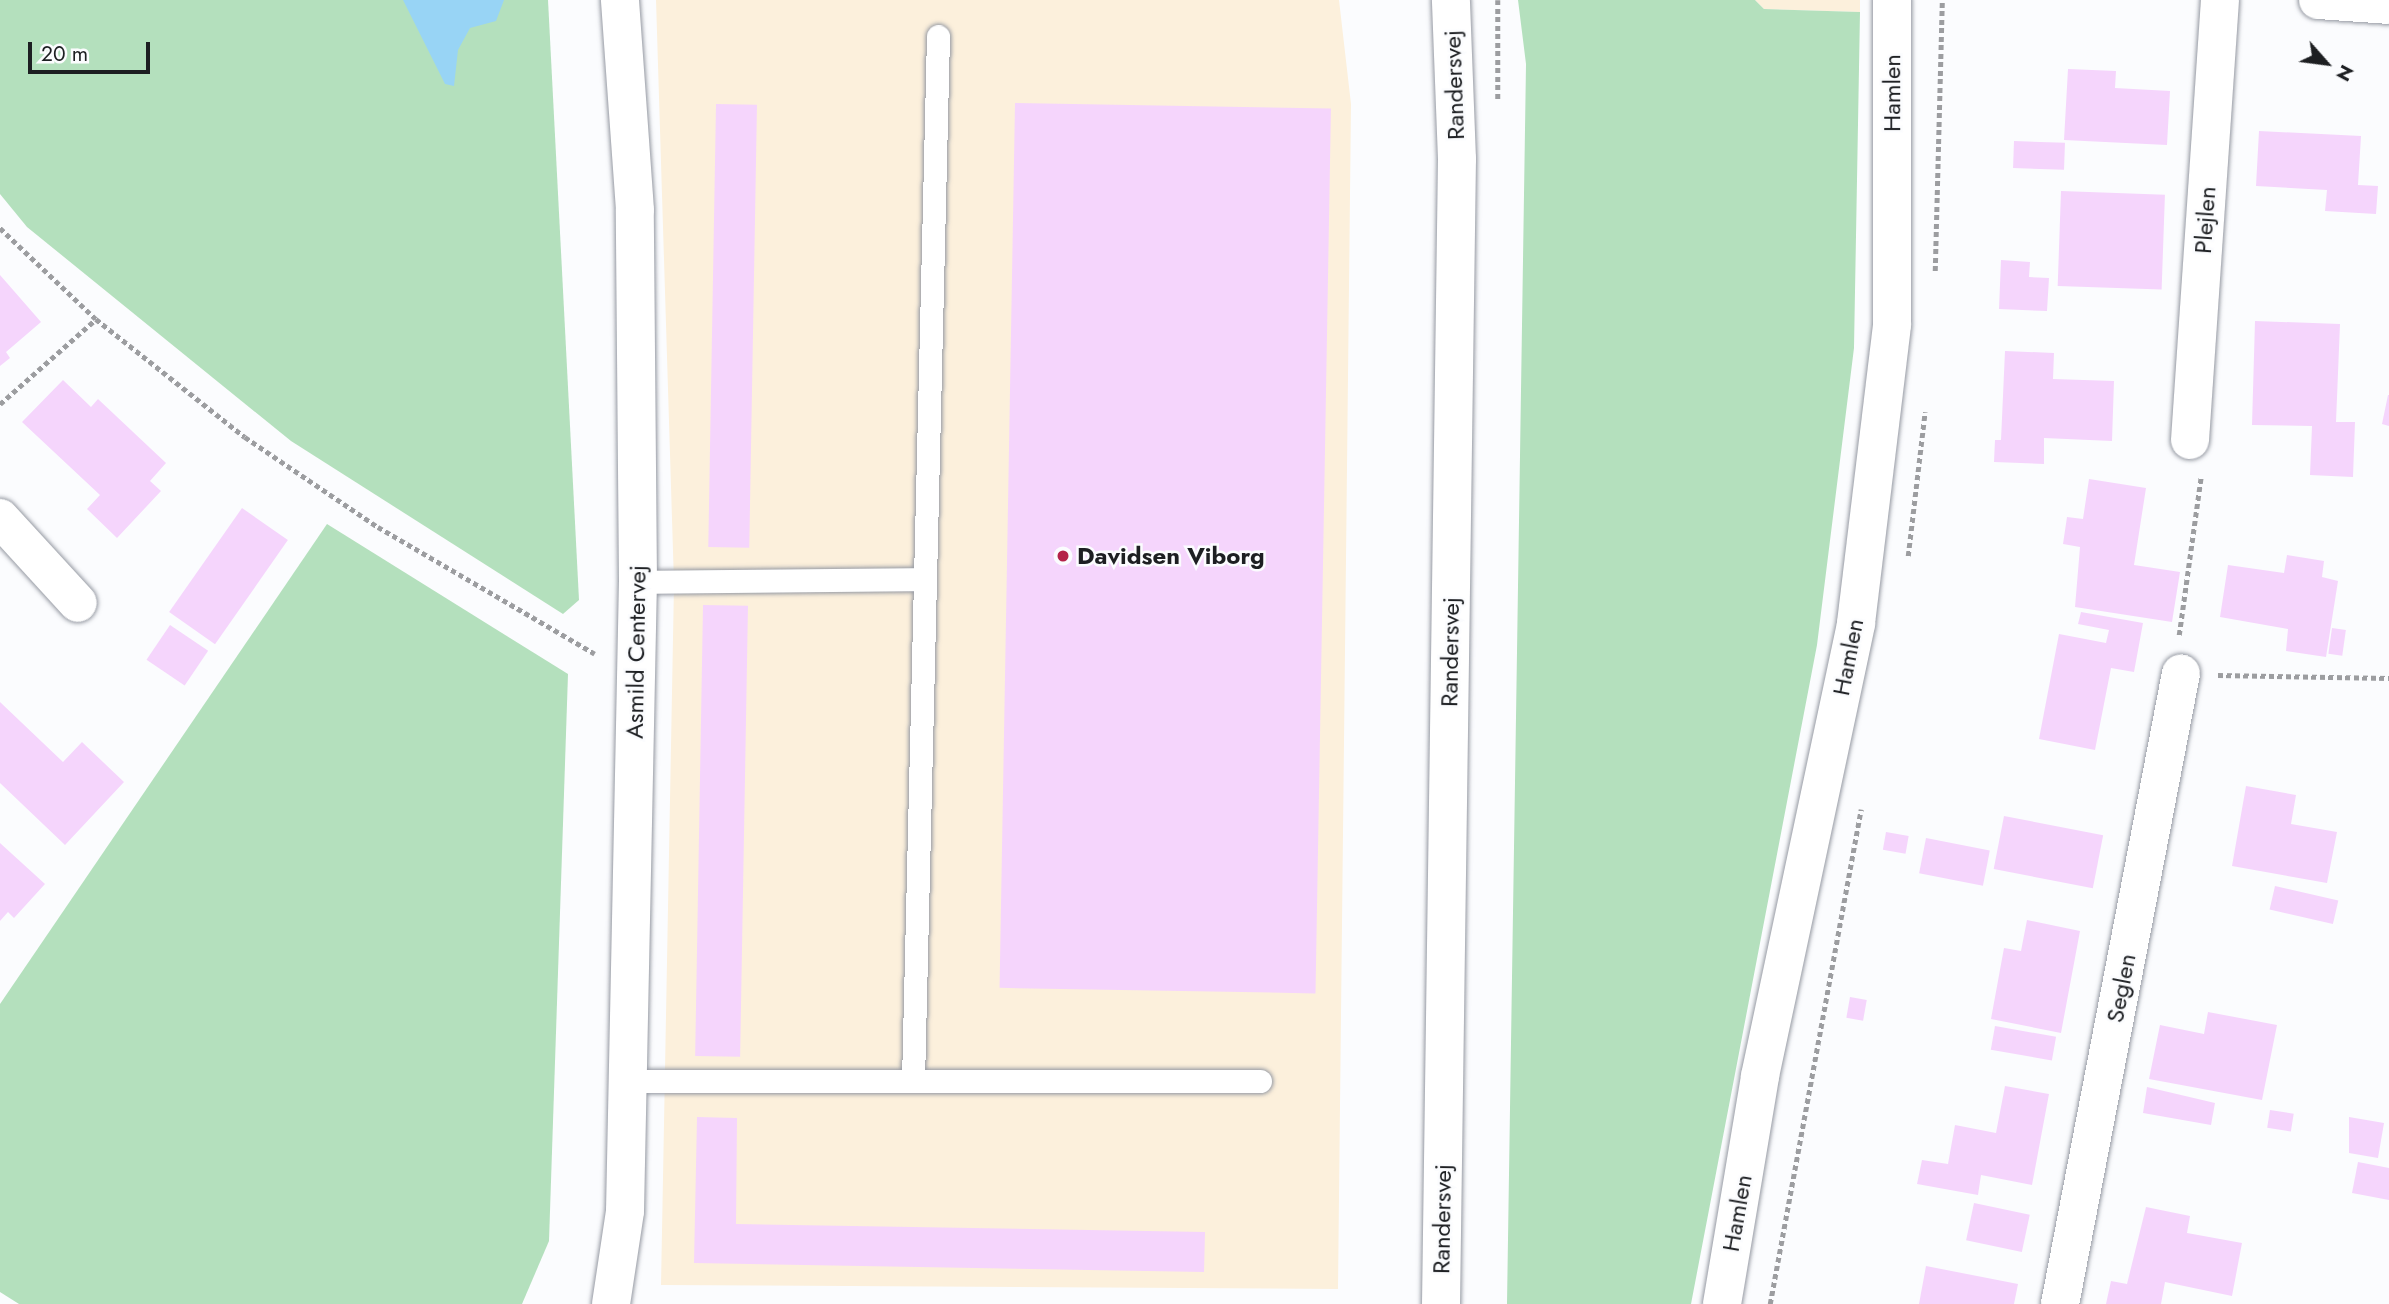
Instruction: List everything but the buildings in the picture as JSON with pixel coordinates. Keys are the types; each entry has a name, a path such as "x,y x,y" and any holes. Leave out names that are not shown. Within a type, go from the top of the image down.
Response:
{"street":[{"name":"Asmild Centervej","path":"611,1304 625,1211 638,582 635,210 620,0"},
{"name":"Randersvej","path":"1441,1304 1457,159 1451,0"},
{"name":"Hamlen","path":"1722,1304 1760,1076 1856,623 1892,324 1892,0"},
{"name":"Plejlen","path":"2190,440 2220,0"},
{"path":"2318,0 2389,5"},
{"path":"0,517 78,603"},
{"name":"Seglen","path":"2060,1304 2181,673"}],"lane":[{"path":"914,1081 939,36"},
{"path":"638,582 924,579"},
{"path":"628,1081 1260,1082"}],"path":[{"path":"0,228 96,319 245,437 367,519 595,654"},
{"path":"0,404 96,319"},
{"path":"2190,440 2201,475 2179,633 2181,673 2389,678"},
{"path":"595,641 596,667"}],"shaded area":[{"path":"656,0 1339,0 1351,104 1338,1289 661,1285 674,584"},
{"path":"1755,0 1860,0 1860,12 1764,9"}],"green space":[{"path":"0,0 548,0 579,600 563,614 291,441 27,227 0,194"},
{"path":"1518,0 1755,0 1764,9 1860,12 1854,348 1817,645 1691,1304 1507,1304 1526,64"},
{"path":"327,524 568,674 549,1241 522,1304 19,1304 0,1292 0,1004"}],"water":[{"path":"403,0 504,0 496,21 470,28 458,50 454,86 445,84"}],"place":[{"name":"Davidsen Viborg","path":"1063,556"}]}
